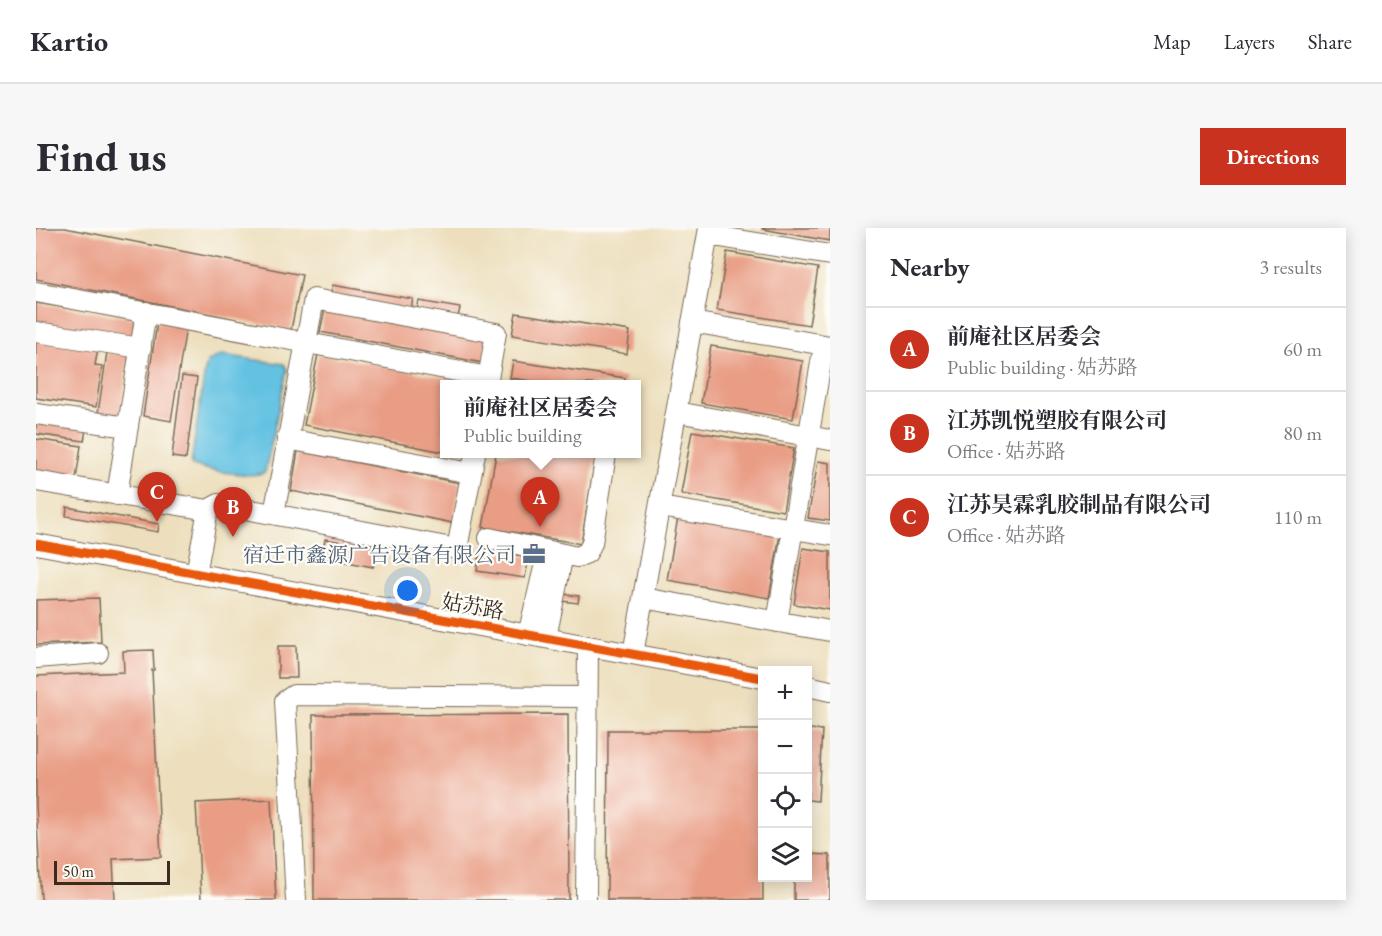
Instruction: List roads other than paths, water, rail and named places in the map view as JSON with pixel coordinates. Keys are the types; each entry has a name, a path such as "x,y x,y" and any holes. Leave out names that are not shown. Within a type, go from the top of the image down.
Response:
{"street":[{"path":"633,654 708,231 830,255"},
{"path":"36,292 305,341 488,380 496,333 314,299 305,341 274,514"},
{"path":"117,495 146,312"},
{"path":"692,322 827,346 808,436 777,622"},
{"path":"36,332 141,348"},
{"path":"676,412 830,440"},
{"path":"36,414 128,427"},
{"path":"287,439 471,473"},
{"path":"36,481 208,510 219,504 457,549 474,458"},
{"path":"489,538 556,553 582,556 590,549 605,458"},
{"path":"660,507 830,535"},
{"path":"196,574 208,510"},
{"name":"姑苏路","path":"36,544 758,677"},
{"path":"537,637 556,553"},
{"path":"644,598 830,631"},
{"path":"586,900 588,646"},
{"path":"36,658 98,653"},
{"path":"812,687 830,690"},
{"path":"296,900 285,701 294,695 587,697"}],"water":[{"path":"222,355 284,364 287,369 265,472 251,475 240,474 191,464 205,370 208,361"}],"place":[{"name":"江苏昊霖乳胶制品有限公司","path":"157,522"},
{"name":"前庵社区居委会","path":"540,527"},
{"name":"江苏凯悦塑胶有限公司","path":"233,537"},
{"name":"宿迁市鑫源广告设备有限公司","path":"534,554"}]}
